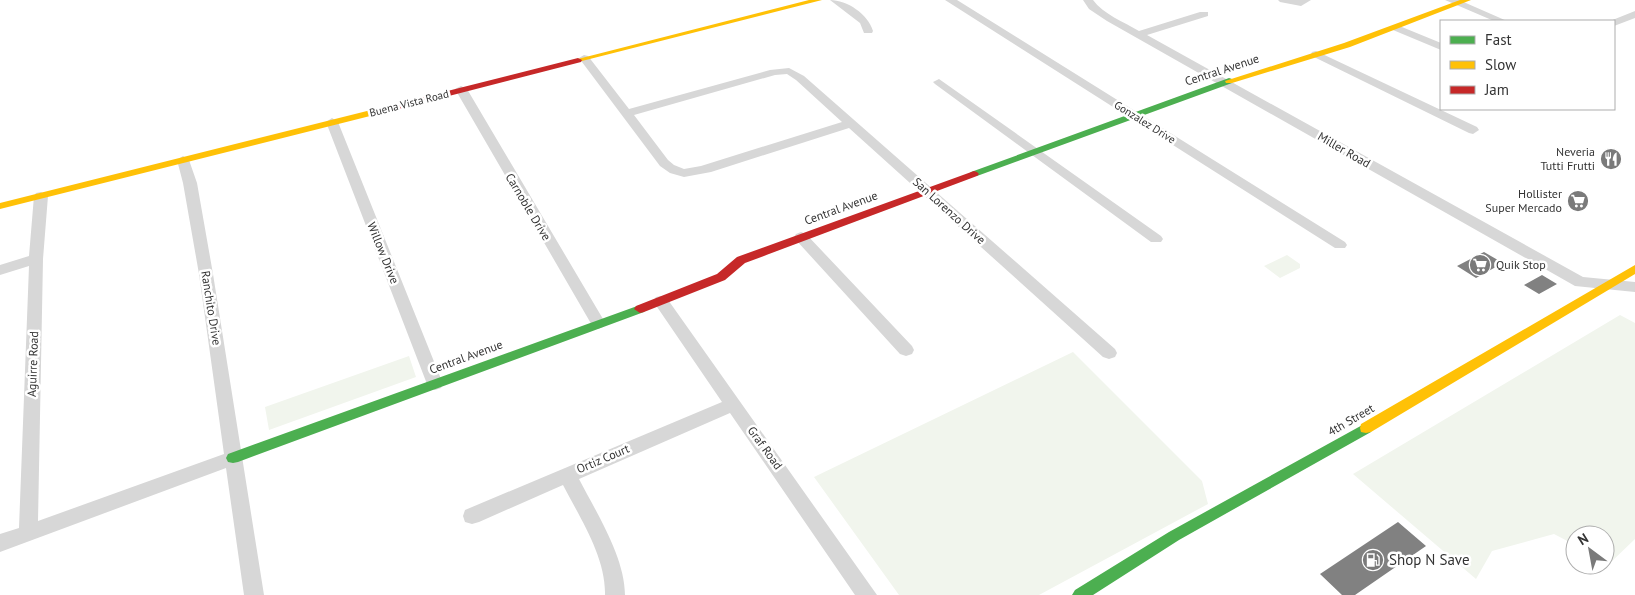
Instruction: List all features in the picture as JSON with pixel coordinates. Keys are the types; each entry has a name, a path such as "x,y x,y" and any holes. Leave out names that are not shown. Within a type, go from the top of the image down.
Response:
{"street":[{"name":"Buena Vista Road","path":"0,206 818,0"},
{"path":"835,0 865,22 868,31"},
{"name":"Gonzalez Drive","path":"950,0 1340,245"},
{"name":"Miller Road","path":"1088,0 1100,12 1580,282 1635,287"},
{"path":"1283,0 1300,2 1306,0"},
{"path":"1458,1 1500,20"},
{"name":"Central Avenue","path":"233,458 716,280 741,260 1134,115 1397,28 1458,1"},
{"path":"1139,34 1204,14"},
{"path":"1615,23 1635,14"},
{"path":"1397,28 1440,47"},
{"path":"1316,54 1473,130"},
{"path":"584,58 664,163 674,172 686,174 850,123"},
{"name":"San Lorenzo Drive","path":"626,114 774,72 788,70 800,78 1109,353"},
{"path":"939,82 1156,240"},
{"name":"Carnoble Drive","path":"461,89 598,323"},
{"name":"Willow Drive","path":"332,122 435,384"},
{"name":"Ranchito Drive","path":"184,160 190,183 206,274 254,595"},
{"name":"Aguirre Road","path":"28,533 36,259 41,196"},
{"path":"801,238 906,350"},
{"path":"0,270 36,259"},
{"name":"4th Street","path":"1080,595 1174,536 1378,421 1635,268"},
{"name":"Graf Road","path":"661,300 867,595"},
{"name":"Ortiz Court","path":"472,516 734,404"},
{"path":"0,543 233,458"},
{"path":"567,474 611,567 616,585 615,595"}],"shaded area":[{"path":"1287,255 1300,264 1300,268 1280,278 1264,266"},
{"path":"1620,315 1635,323 1635,539 1615,558 1615,525 1565,525 1565,540 1554,534 1492,551 1476,579 1353,474"},
{"path":"1073,352 1202,481 1208,504 1039,595 899,595 814,477"},
{"path":"409,356 416,377 269,430 265,407"}],"building":[{"name":"Quik Stop","path":"1484,252 1503,263 1476,278 1457,266"},
{"name":"Quik Stop","path":"1542,275 1557,284 1539,294 1524,285"},
{"name":"Shop N Save","path":"1398,522 1426,546 1355,595 1342,595 1320,574"}],"traffic: fast":[{"path":"974,174 1229,81"},
{"path":"233,458 640,309"},
{"path":"1080,595 1174,536 1366,428"}],"traffic: slow":[{"path":"578,60 818,0"},
{"path":"1229,81 1347,45 1467,0"},
{"path":"0,206 379,111"},
{"path":"1366,428 1635,269"}],"traffic: jam":[{"path":"379,111 578,60"},
{"path":"640,309 721,277 741,260 974,174"}],"place":[{"name":"Neveria Tutti Frutti","path":"1611,159"},
{"name":"Hollister Super Mercado","path":"1578,201"},
{"name":"Quik Stop","path":"1480,265"},
{"name":"Shop N Save","path":"1373,560"}]}
